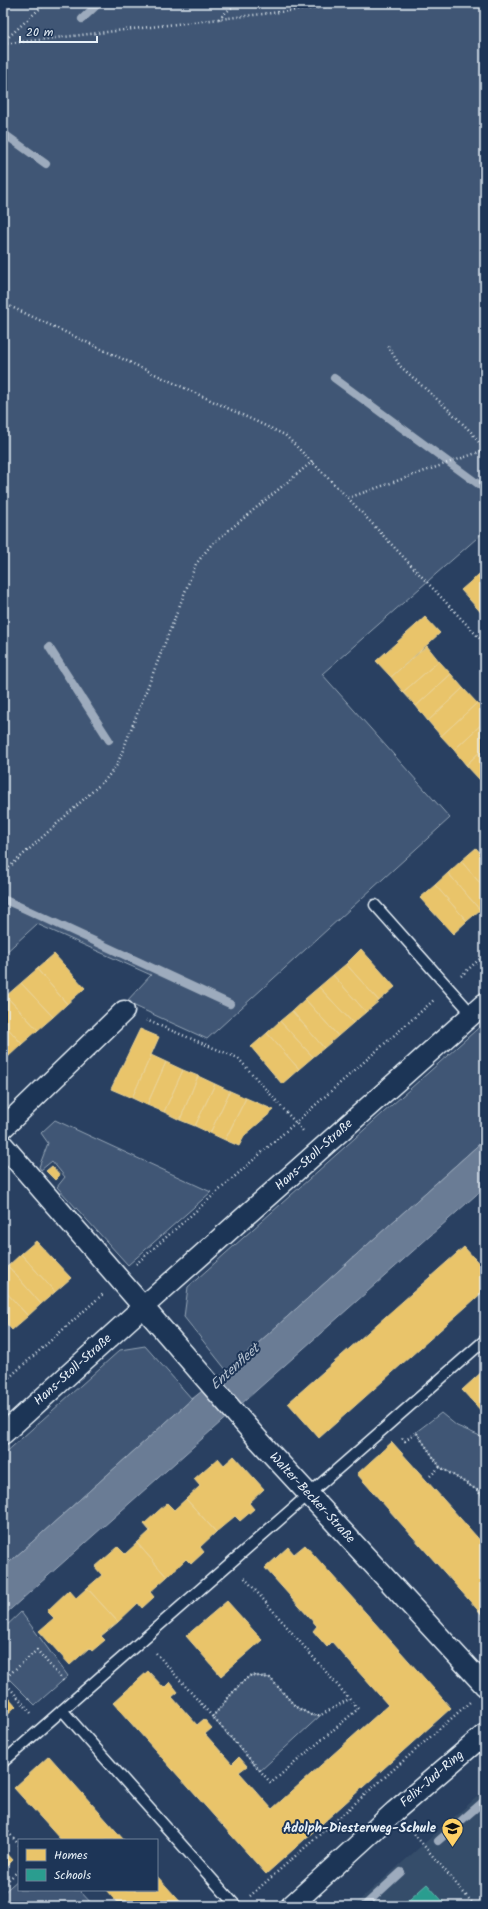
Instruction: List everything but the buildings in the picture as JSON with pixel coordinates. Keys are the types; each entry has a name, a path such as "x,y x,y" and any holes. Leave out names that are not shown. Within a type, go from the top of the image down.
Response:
{"street":[{"name":"Hans-Stoll-Straße","path":"3,1434 143,1307 479,1008"},
{"path":"3,1128 124,1011"},
{"path":"3,1144 143,1307"},
{"name":"Walter-Becker-Straße","path":"143,1307 256,1438 308,1494 479,1693"},
{"name":"Felix-Jud-Ring","path":"291,1906 395,1811 485,1734"}],"lane":[{"path":"375,905 448,987 479,1008"},
{"path":"3,1762 485,1340"},
{"path":"62,1710 236,1906"}],"path":[{"path":"3,43 46,3"},
{"path":"219,19 236,3"},
{"path":"3,43 358,3"},
{"path":"3,303 285,435 313,461 485,644"},
{"path":"348,498 485,450 471,432 449,410 400,366 388,346"},
{"path":"3,873 106,779 117,765 196,564 207,550 313,461"},
{"path":"3,1383 485,954"},
{"path":"124,1011 238,1058 320,1150"},
{"path":"416,1432 440,1467 477,1490 485,1500"},
{"path":"430,1476 440,1467"},
{"path":"168,1667 271,1783 358,1709 252,1587"},
{"path":"44,1726 3,1680 37,1650 77,1697"},
{"path":"212,1717 223,1705 236,1686 251,1675 270,1678 296,1707 313,1716 321,1715 349,1698"},
{"path":"249,1898 479,1693"},
{"path":"395,1811 475,1906"},
{"path":"3,1826 18,1844"},
{"path":"3,1885 18,1871"}],"shaded area":[{"path":"3,3 485,3 485,531 322,674 450,818 207,1039 126,1002 151,975 37,924 3,955"},
{"path":"485,1022 485,1139 227,1371 184,1317 188,1287"},
{"path":"55,1120 211,1192 128,1265 57,1187 65,1177 52,1161 41,1170 39,1167 48,1143 41,1133"},
{"path":"145,1346 192,1399 3,1568 3,1455 120,1350"},
{"path":"441,1413 457,1426 478,1435 485,1442 485,1500 477,1490 440,1467 416,1432"},
{"path":"21,1612 68,1676 35,1705 3,1673 3,1629"},
{"path":"251,1675 270,1678 296,1707 313,1716 321,1715 260,1771 212,1717 235,1690"},
{"name":"Adolph-Diesterweg-Schule","path":"485,1790 485,1906 353,1906"},
{"path":"18,1880 18,1891 80,1891 94,1906 3,1906 3,1893"}],"water":[{"name":"Entenfleet","path":"485,1139 485,1187 3,1616 3,1568 192,1399 227,1371"}],"waterway":[{"path":"82,19 99,3"},
{"path":"3,133 46,164"},
{"path":"334,378 485,489"},
{"path":"49,647 109,740"},
{"path":"3,901 5,900 23,908 230,1004"},
{"path":"438,1841 485,1800"},
{"path":"364,1906 401,1872"}],"place":[{"name":"Adolph-Diesterweg-Schule","path":"452,1848"}]}
